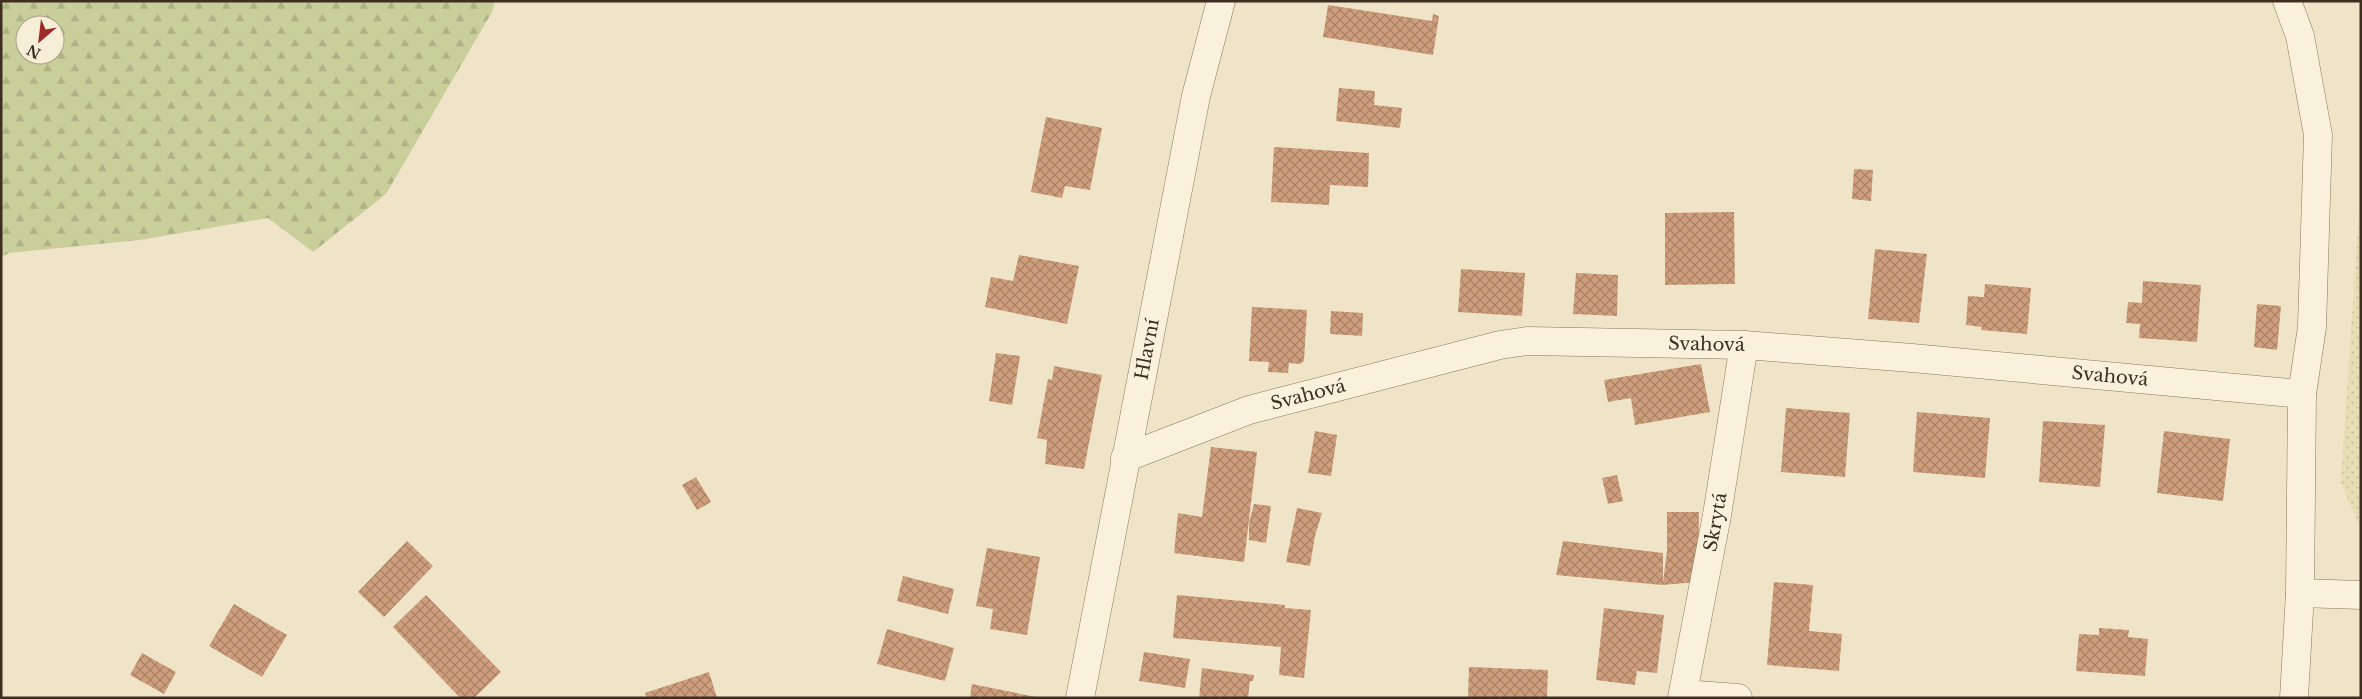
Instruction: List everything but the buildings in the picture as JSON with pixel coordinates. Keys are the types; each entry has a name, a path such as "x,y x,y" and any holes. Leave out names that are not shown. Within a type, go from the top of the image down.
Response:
{"street":[{"name":"Hlavní","path":"1080,698 1124,458 1196,96 1220,1"},
{"path":"2287,1 2300,36 2318,135 2312,327 2302,394 2300,593 2294,698"},
{"name":"Svahová","path":"1124,458 1249,410 1500,345 1527,341 1744,345 1912,358 2302,394"},
{"name":"Skrytá","path":"1682,696 1717,515 1744,345"},
{"path":"2300,593 2361,595"},
{"path":"1682,696 1738,698"}],"shaded area":[{"path":"2361,182 2361,525 2358,524 2341,482"}],"green space":[{"path":"1,1 495,1 492,12 386,194 313,252 268,218 140,240 9,253 1,257"}]}
